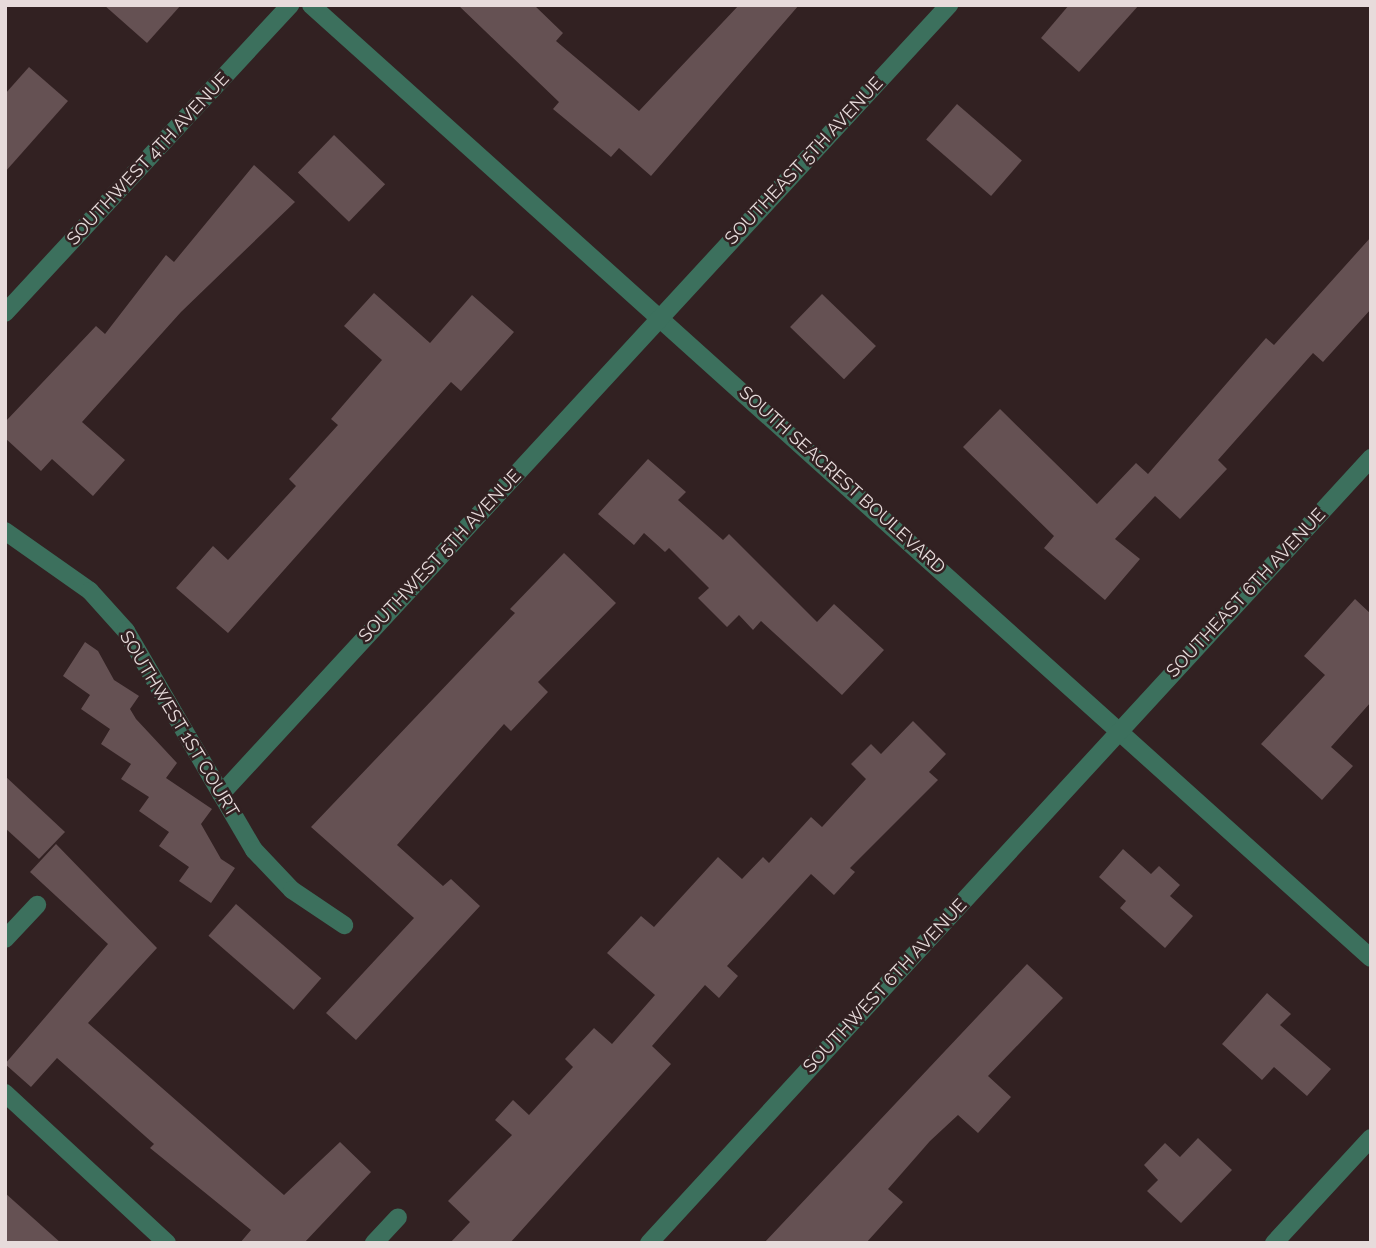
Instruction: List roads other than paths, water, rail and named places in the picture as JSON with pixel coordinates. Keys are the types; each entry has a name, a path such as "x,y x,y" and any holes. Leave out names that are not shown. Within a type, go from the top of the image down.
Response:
{"street":[{"name":"SOUTHWEST 4TH AVENUE","path":"5,313 290,5"},
{"name":"SOUTH SEACREST BOULEVARD","path":"311,5 1121,729 1371,958"},
{"name":"SOUTHEAST 5TH AVENUE","path":"660,318 949,5"},
{"name":"SOUTHWEST 5TH AVENUE","path":"221,794 660,318"},
{"name":"SOUTHEAST 6TH AVENUE","path":"1121,729 1371,458"},
{"name":"SOUTHWEST 1ST COURT","path":"5,531 90,591 126,631 221,794 272,871 344,925"},
{"name":"SOUTHWEST 6TH AVENUE","path":"649,1243 1121,729"},
{"path":"5,939 37,905"},
{"path":"5,1093 167,1243"},
{"path":"1274,1243 1371,1138"},
{"path":"374,1243 398,1217"}]}
